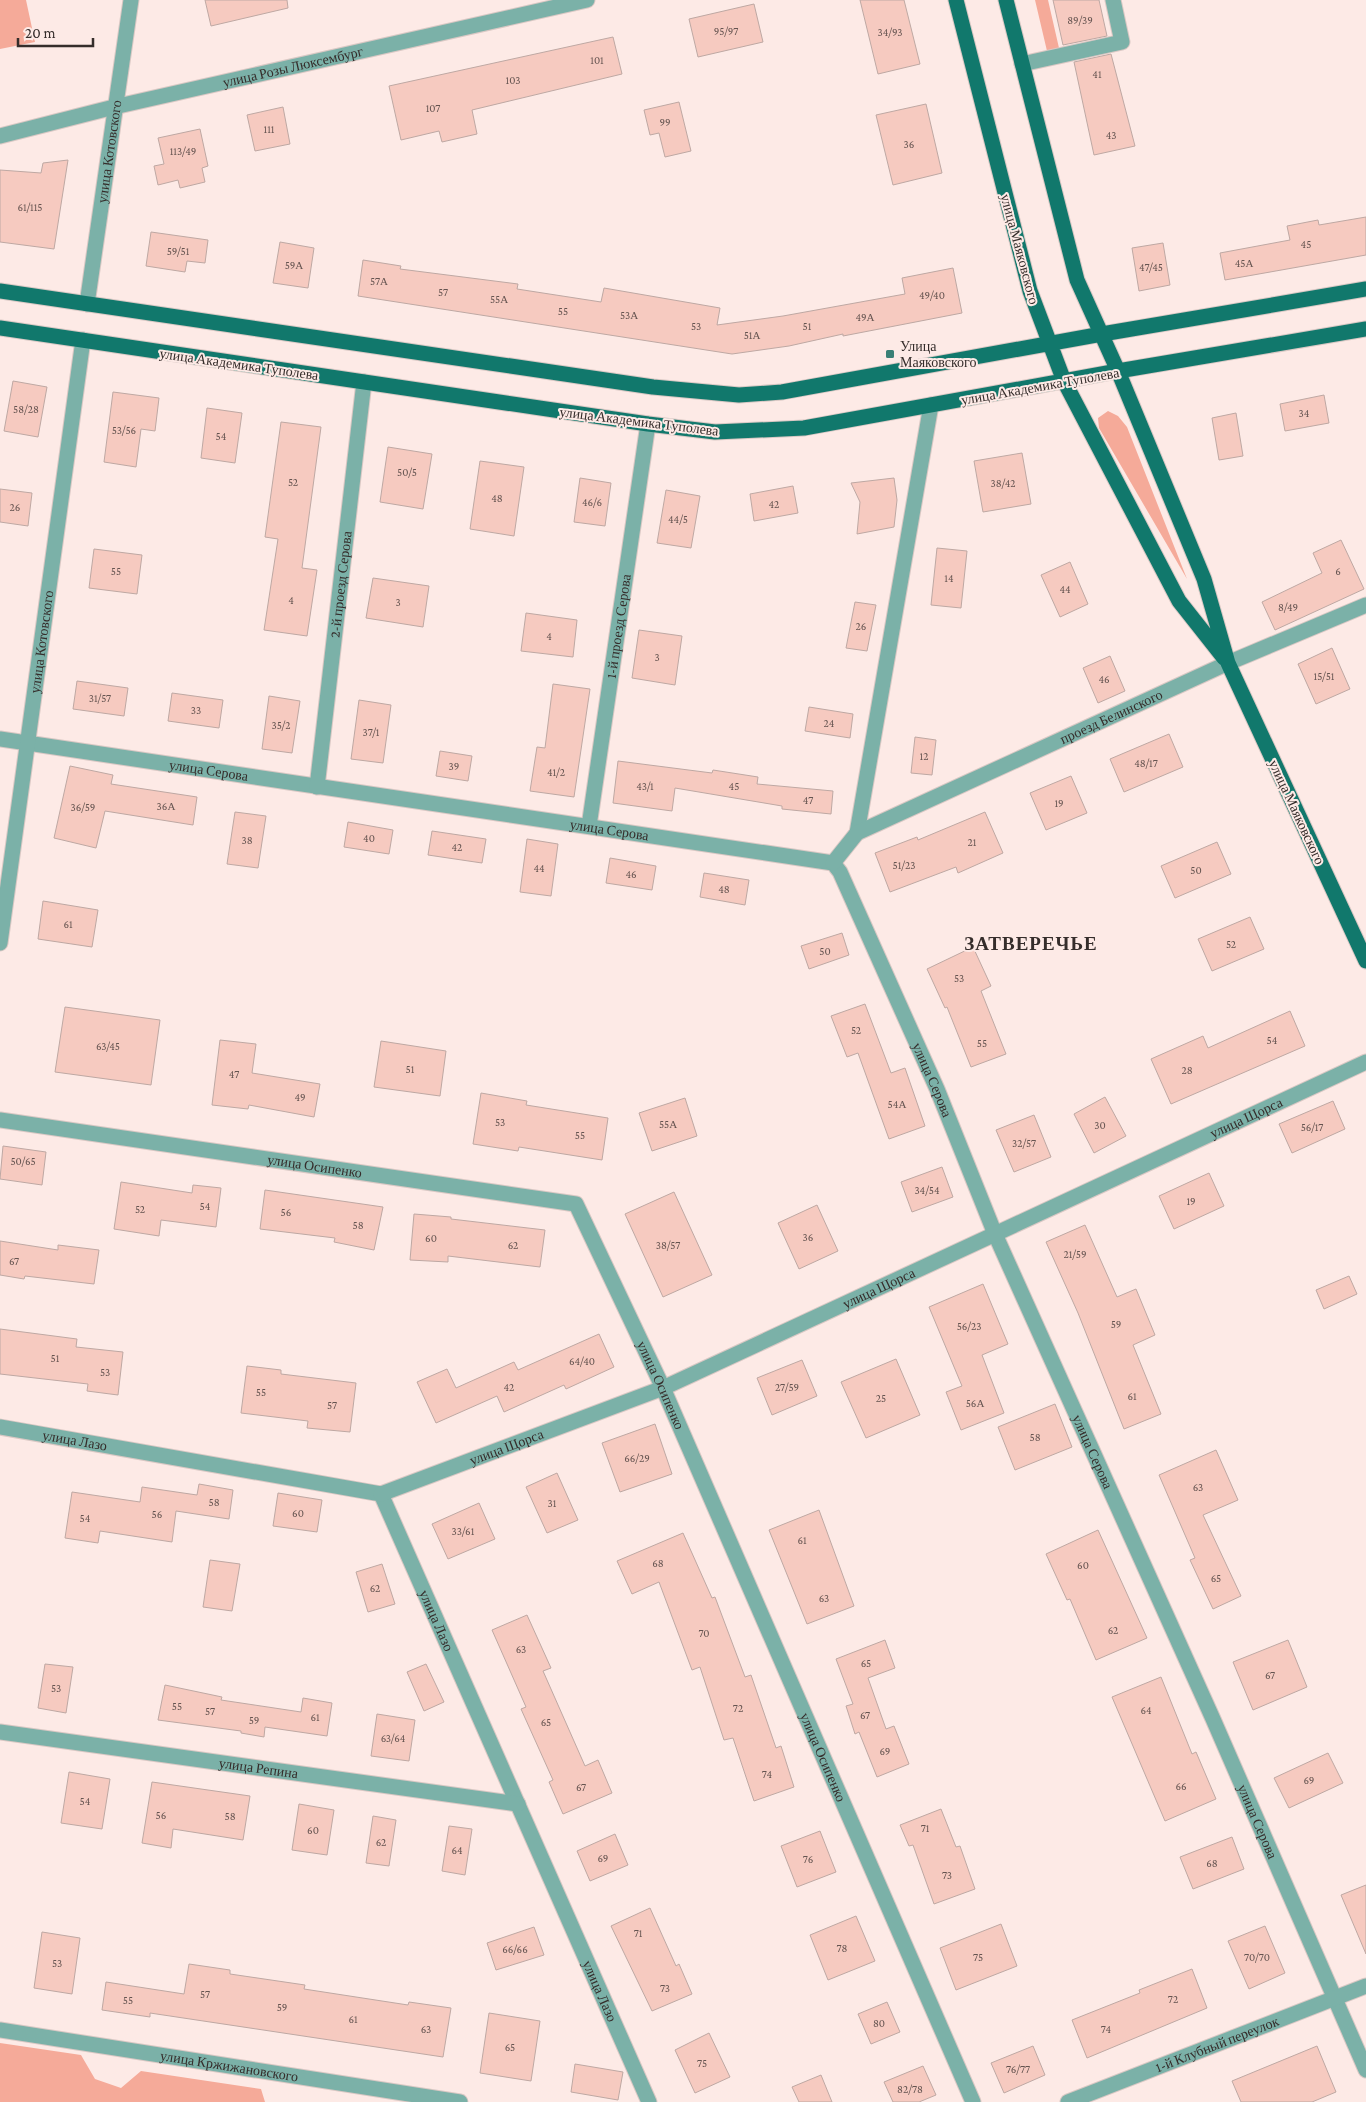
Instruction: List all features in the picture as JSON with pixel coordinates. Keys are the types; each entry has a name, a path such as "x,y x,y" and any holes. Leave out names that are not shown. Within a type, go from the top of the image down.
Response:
{"main road":[{"name":"улица Маяковского","path":"956,0 1030,291 1064,381 1179,601 1228,663"},
{"name":"улица Маяковского","path":"1006,0 1077,280 1118,371 1204,579 1228,663 1366,961"},
{"path":"0,291 653,387 739,394 782,392 1050,343 1366,289"},
{"name":"улица Академика Туполева","path":"0,328 648,424 715,432 779,431 833,424 1118,371 1366,329"}],"street":[{"name":"улица Котовского","path":"87,304 130,0"},
{"name":"улица Розы Люксембург","path":"0,136 114,107 551,4 587,0"},
{"path":"1022,64 1122,42 1112,0"},
{"name":"улица Котовского","path":"0,943 83,340"},
{"name":"2-й проезд Серова","path":"317,787 364,382"},
{"name":"проезд Белинского","path":"857,832 931,405"},
{"name":"1-й проезд Серова","path":"588,826 648,424"},
{"name":"проезд Белинского","path":"833,863 857,832 1228,663 1366,605"},
{"name":"улица Серова","path":"0,739 833,863 840,872 937,1089 995,1234 1209,1710 1366,2070"},
{"name":"улица Щорса","path":"382,1494 663,1388 1366,1062"},
{"name":"улица Осипенко","path":"0,1120 576,1204 663,1388 973,2102"},
{"name":"улица Лазо","path":"0,1427 382,1494 649,2102"},
{"name":"улица Репина","path":"0,1732 518,1804"},
{"name":"1-й Клубный переулок","path":"1068,2102 1366,1986"},
{"name":"улица Кржижановского","path":"0,2030 460,2102"}],"shaded area":[{"path":"0,0 26,0 35,42 0,49"},
{"path":"1035,0 1048,0 1059,48 1047,51"},
{"path":"1108,411 1118,416 1127,427 1187,579 1099,428 1098,418"},
{"path":"0,2043 81,2055 95,2079 121,2088 141,2071 261,2089 265,2102 0,2102"}],"building":[{"path":"205,0 287,0 288,8 211,26"},
{"path":"860,0 904,0 920,64 878,74"},
{"path":"1053,0 1099,0 1107,36 1063,45"},
{"path":"754,4 763,42 698,57 689,19"},
{"path":"613,37 622,74 472,110 477,134 442,142 439,131 401,140 389,86"},
{"path":"1111,54 1135,146 1094,155 1074,62"},
{"path":"679,102 691,151 665,157 659,133 650,135 644,110"},
{"path":"926,104 942,173 893,185 876,115"},
{"path":"283,107 290,144 255,151 247,115"},
{"path":"200,129 208,166 202,168 205,182 180,188 178,180 158,185 154,166 164,164 158,138"},
{"path":"68,160 54,249 0,242 0,170 41,173 43,163"},
{"path":"1366,217 1366,255 1225,280 1220,253 1290,240 1287,226 1318,220 1319,225"},
{"path":"151,232 208,240 205,263 187,261 185,272 146,266"},
{"path":"280,242 314,248 308,288 273,283"},
{"path":"1163,243 1170,285 1139,291 1132,248"},
{"path":"363,260 401,266 400,269 518,284 517,289 601,302 604,288 720,308 717,325 783,316 905,294 902,278 953,268 962,313 843,336 843,334 789,346 732,354 358,296"},
{"path":"13,381 47,387 38,437 4,431"},
{"path":"113,392 159,398 155,431 141,429 136,467 104,462"},
{"path":"1324,395 1329,423 1285,431 1280,404"},
{"path":"207,408 242,413 235,463 201,458"},
{"path":"1236,413 1243,456 1219,460 1212,418"},
{"path":"281,422 321,427 302,568 317,570 307,636 264,630 278,539 265,537"},
{"path":"388,447 432,454 423,509 380,502"},
{"path":"1022,453 1031,504 983,512 974,461"},
{"path":"480,461 524,467 514,536 470,529"},
{"path":"580,478 611,483 605,526 574,522"},
{"path":"894,478 897,500 894,527 857,534 860,502 851,483"},
{"path":"793,486 798,513 754,521 750,494"},
{"path":"0,489 32,493 28,526 0,522"},
{"path":"666,490 700,496 691,548 657,543"},
{"path":"1341,540 1364,589 1275,630 1262,602 1322,573 1313,553"},
{"path":"937,548 967,551 961,608 931,605"},
{"path":"94,549 142,555 137,594 89,588"},
{"path":"1070,562 1088,604 1060,617 1041,575"},
{"path":"373,578 429,586 423,627 366,618"},
{"path":"855,602 876,605 867,651 846,648"},
{"path":"526,613 577,620 573,657 521,651"},
{"path":"639,630 682,636 675,685 632,678"},
{"path":"1332,648 1350,689 1316,704 1298,664"},
{"path":"1110,656 1125,691 1098,703 1083,668"},
{"path":"77,681 128,688 124,716 73,709"},
{"path":"553,684 590,689 574,797 530,791 537,747 545,748"},
{"path":"172,693 223,700 219,728 168,721"},
{"path":"269,696 300,701 292,753 262,749"},
{"path":"359,700 391,705 383,763 351,759"},
{"path":"809,707 853,714 850,738 805,731"},
{"path":"1169,734 1183,767 1124,792 1110,759"},
{"path":"915,737 936,740 932,775 911,773"},
{"path":"440,751 472,756 468,781 436,776"},
{"path":"618,761 712,773 713,770 758,777 757,784 833,791 831,814 782,809 782,806 675,788 672,811 613,803"},
{"path":"70,766 113,775 111,784 197,797 193,825 105,811 96,848 54,838"},
{"path":"1071,776 1087,813 1046,830 1030,793"},
{"path":"235,812 266,816 258,868 227,864"},
{"path":"985,812 1003,853 958,873 956,867 890,892 875,853 917,837 918,840"},
{"path":"348,822 393,830 389,854 344,847"},
{"path":"432,831 486,839 482,863 428,855"},
{"path":"527,839 558,844 551,896 520,892"},
{"path":"1217,842 1231,874 1175,898 1161,866"},
{"path":"610,858 656,866 652,890 606,883"},
{"path":"704,873 749,880 745,905 700,897"},
{"path":"43,901 98,910 92,947 38,939"},
{"path":"1250,917 1264,949 1212,971 1198,939"},
{"path":"842,933 849,955 809,969 801,946"},
{"path":"973,947 991,986 981,991 1006,1054 971,1067 947,1007 945,1008 927,969"},
{"path":"865,1004 891,1073 905,1068 925,1126 889,1139 858,1053 847,1057 831,1016"},
{"path":"65,1007 160,1020 151,1085 55,1072"},
{"path":"1290,1011 1305,1046 1171,1104 1151,1059 1203,1036 1208,1048"},
{"path":"220,1040 256,1044 252,1073 320,1084 314,1117 249,1105 248,1109 212,1105"},
{"path":"381,1041 446,1051 440,1096 374,1087"},
{"path":"481,1093 527,1101 526,1105 608,1118 602,1160 519,1147 518,1151 473,1144"},
{"path":"1105,1097 1126,1136 1094,1153 1074,1114"},
{"path":"685,1098 697,1136 652,1151 639,1113"},
{"path":"1333,1101 1345,1129 1292,1153 1279,1124"},
{"path":"1034,1115 1051,1157 1014,1172 996,1130"},
{"path":"3,1146 46,1152 42,1185 0,1179"},
{"path":"942,1167 953,1197 912,1212 901,1182"},
{"path":"1209,1173 1224,1206 1174,1229 1159,1196"},
{"path":"121,1182 192,1193 193,1185 221,1188 216,1227 161,1220 159,1236 114,1229"},
{"path":"265,1190 383,1207 374,1250 334,1242 335,1238 260,1229"},
{"path":"674,1192 712,1275 663,1297 625,1214"},
{"path":"817,1205 838,1251 799,1269 778,1223"},
{"path":"414,1214 451,1217 451,1219 545,1230 540,1267 448,1256 448,1262 410,1260"},
{"path":"1085,1225 1117,1297 1136,1289 1155,1335 1133,1345 1161,1414 1124,1429 1078,1313 1046,1242"},
{"path":"0,1241 58,1250 58,1245 99,1250 94,1284 25,1276 24,1279 0,1275"},
{"path":"1349,1276 1357,1294 1324,1309 1316,1290"},
{"path":"983,1284 1008,1344 982,1355 1004,1413 961,1430 946,1392 962,1386 929,1307"},
{"path":"0,1329 77,1339 76,1347 123,1352 118,1395 87,1391 88,1384 0,1374"},
{"path":"599,1334 614,1367 566,1389 564,1385 504,1412 497,1396 436,1423 417,1382 447,1369 456,1388 514,1362 518,1370"},
{"path":"896,1359 920,1415 866,1438 841,1382"},
{"path":"802,1360 817,1396 772,1415 757,1378"},
{"path":"247,1366 281,1370 281,1374 356,1383 350,1432 307,1428 308,1421 241,1413"},
{"path":"1055,1404 1072,1447 1015,1470 998,1427"},
{"path":"655,1424 672,1474 620,1492 602,1443"},
{"path":"1216,1450 1238,1500 1203,1515 1241,1596 1213,1609 1190,1560 1195,1558 1159,1475"},
{"path":"557,1473 578,1520 547,1533 526,1487"},
{"path":"199,1484 233,1490 229,1519 176,1511 172,1542 100,1531 98,1543 65,1538 72,1492 140,1502 142,1487 197,1495"},
{"path":"278,1493 322,1500 317,1532 273,1526"},
{"path":"479,1503 495,1539 448,1559 432,1524"},
{"path":"819,1510 854,1606 807,1624 769,1530"},
{"path":"1098,1530 1147,1638 1096,1660 1070,1599 1067,1600 1046,1554"},
{"path":"683,1533 712,1598 715,1597 745,1677 751,1675 776,1748 781,1746 794,1787 754,1801 733,1738 724,1740 700,1667 692,1670 659,1582 632,1594 617,1561"},
{"path":"210,1560 240,1564 232,1611 203,1607"},
{"path":"382,1564 395,1604 368,1612 356,1572"},
{"path":"527,1615 551,1668 543,1671 585,1766 598,1760 612,1793 563,1814 549,1782 553,1780 521,1709 526,1707 492,1630"},
{"path":"885,1640 895,1668 868,1678 886,1729 894,1726 909,1764 877,1777 859,1732 855,1734 846,1706 853,1704 836,1659"},
{"path":"1288,1640 1307,1687 1253,1710 1233,1662"},
{"path":"45,1664 73,1667 66,1713 38,1708"},
{"path":"426,1664 444,1702 424,1711 407,1672"},
{"path":"1161,1677 1192,1754 1196,1752 1216,1799 1165,1821 1112,1697"},
{"path":"165,1685 222,1697 221,1700 301,1712 303,1698 332,1703 327,1736 265,1727 264,1737 241,1733 241,1731 158,1720"},
{"path":"377,1714 415,1720 409,1761 371,1756"},
{"path":"1328,1753 1343,1783 1289,1808 1274,1778"},
{"path":"69,1772 110,1779 102,1829 61,1823"},
{"path":"152,1782 250,1796 243,1840 173,1829 171,1848 142,1843"},
{"path":"299,1804 334,1810 327,1855 292,1850"},
{"path":"941,1809 956,1847 960,1846 975,1889 934,1904 913,1845 909,1846 900,1825"},
{"path":"373,1816 396,1820 389,1866 366,1863"},
{"path":"449,1826 472,1829 465,1875 442,1871"},
{"path":"820,1831 836,1872 797,1887 781,1846"},
{"path":"615,1834 628,1865 590,1881 577,1851"},
{"path":"1232,1837 1244,1869 1193,1889 1180,1857"},
{"path":"1366,1885 1366,1954 1341,1895"},
{"path":"650,1908 676,1966 679,1964 692,1994 652,2011 611,1926"},
{"path":"856,1916 875,1961 828,1980 810,1935"},
{"path":"1001,1924 1017,1966 956,1990 940,1948"},
{"path":"1265,1926 1285,1973 1249,1989 1228,1941"},
{"path":"534,1927 544,1955 496,1970 487,1943"},
{"path":"42,1932 80,1938 72,1994 34,1988"},
{"path":"189,1964 230,1970 230,1974 305,1985 304,1989 408,2005 409,2002 451,2008 443,2057 150,2013 150,2017 102,2010 106,1982 184,1994"},
{"path":"1192,1969 1207,2008 1087,2058 1072,2020 1140,1993 1139,1990"},
{"path":"887,2002 900,2032 871,2044 858,2014"},
{"path":"489,2013 540,2021 531,2081 480,2073"},
{"path":"709,2033 730,2077 695,2093 675,2050"},
{"path":"1033,2046 1045,2075 1004,2093 991,2063"},
{"path":"1317,2046 1336,2092 1312,2102 1241,2102 1232,2081"},
{"path":"575,2064 623,2072 618,2100 571,2092"},
{"path":"923,2066 936,2095 919,2102 893,2102 884,2082"},
{"path":"821,2075 832,2102 799,2102 792,2087"}],"place":[{"name":"Улица Маяковского","path":"890,354"}],"district":[{"name":"ЗАТВЕРЕЧЬЕ","path":"1031,943"}]}
